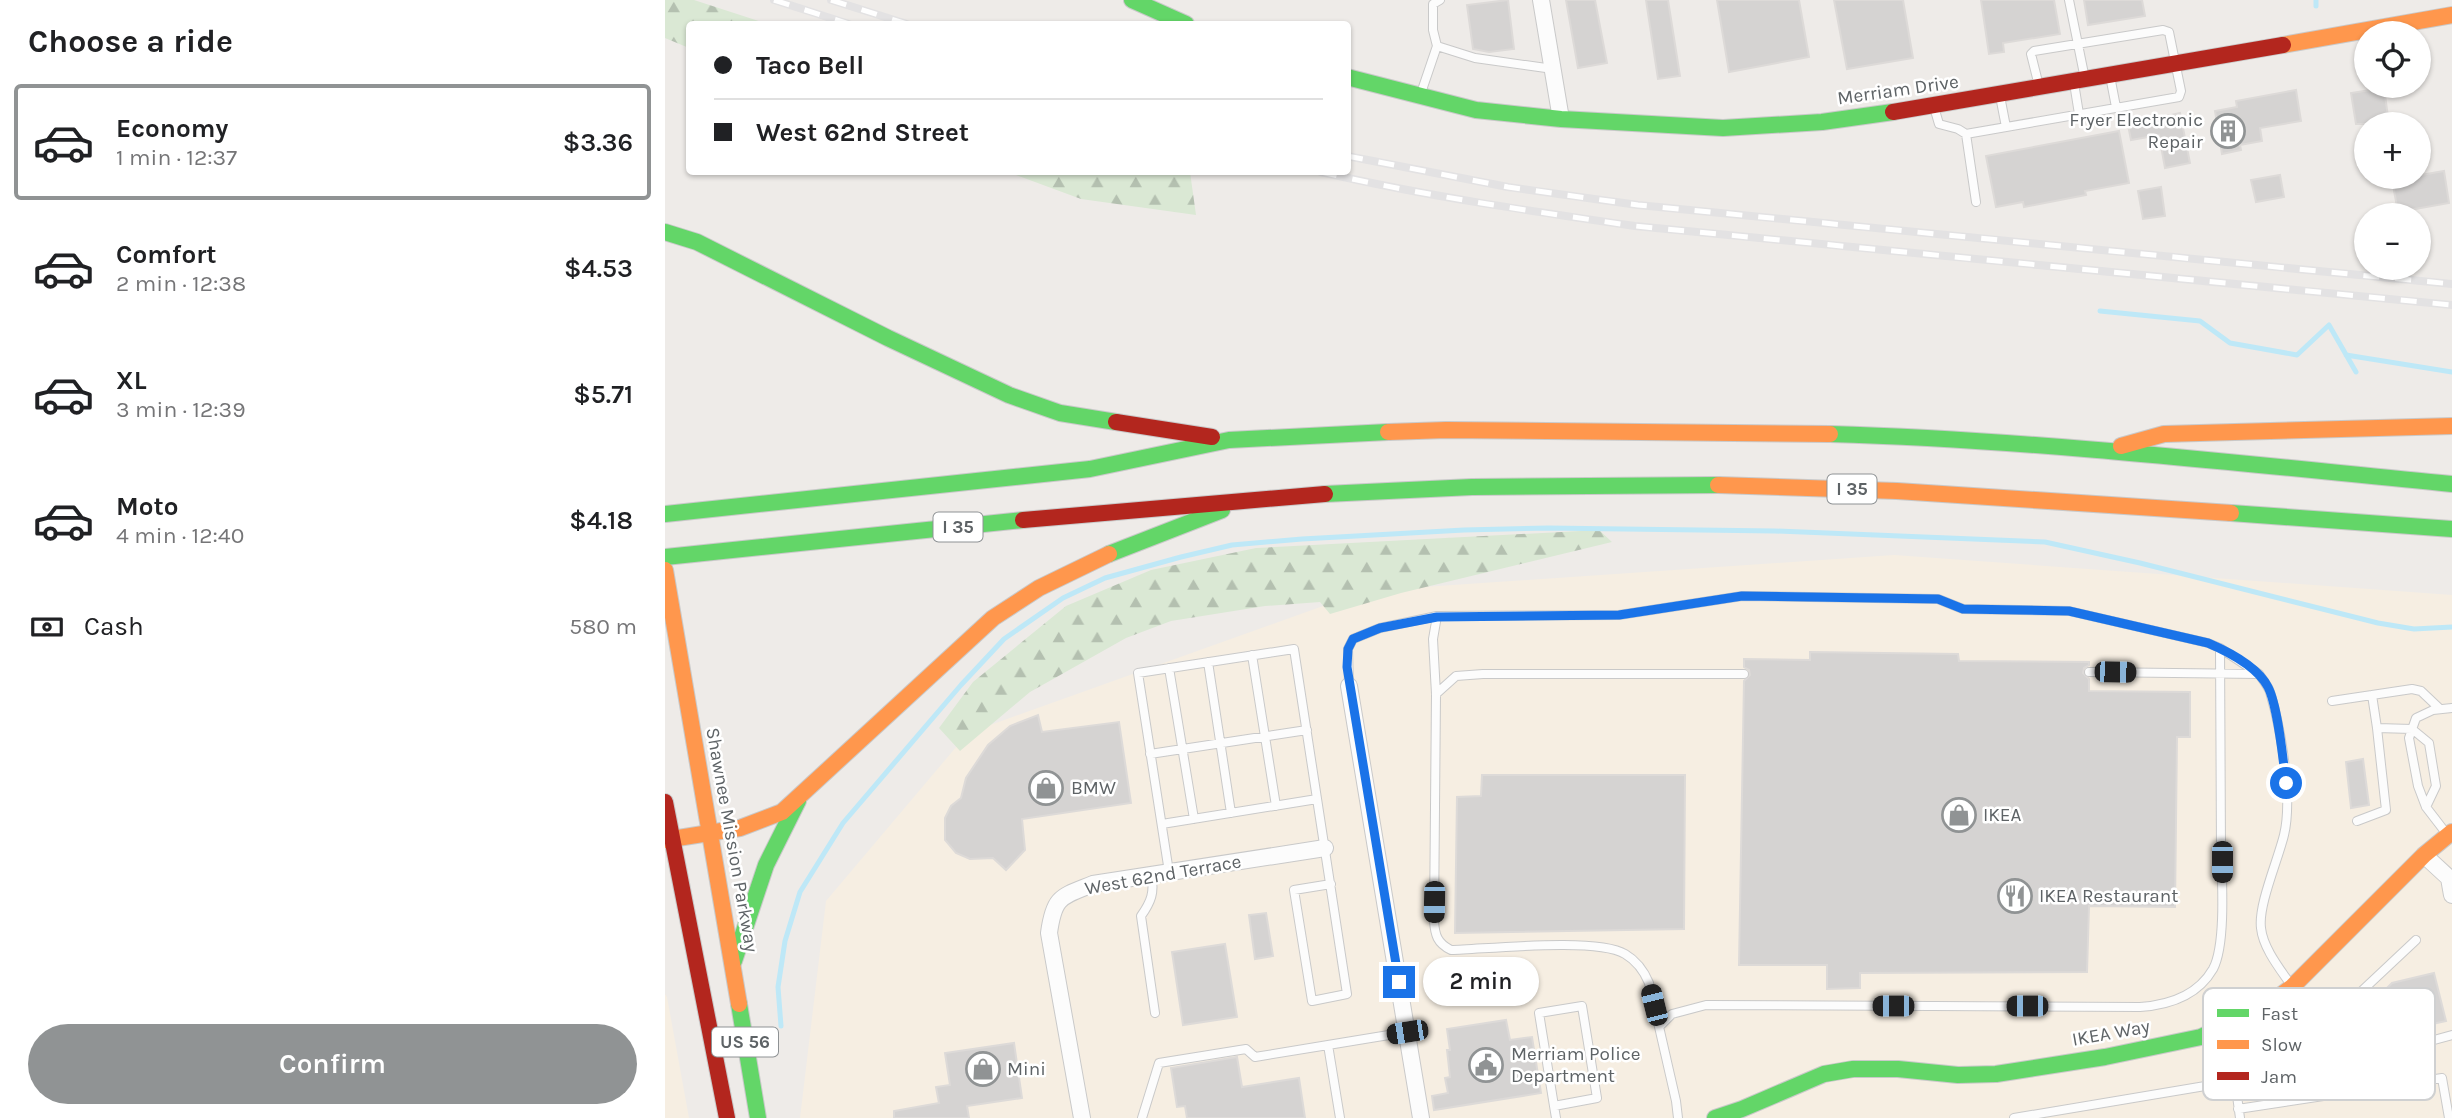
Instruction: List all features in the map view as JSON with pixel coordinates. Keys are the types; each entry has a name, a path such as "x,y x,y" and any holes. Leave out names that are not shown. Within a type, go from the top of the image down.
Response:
{"main road":[{"path":"1132,0 1179,21"},
{"name":"Merriam Drive","path":"1351,78 1476,110 1561,119 1723,128 1822,122 1934,107 2452,15"},
{"path":"669,225 697,242 888,338 1009,395 1060,413 1229,440"},
{"path":"2106,451 2164,434 2452,426"},
{"name":"I 35","path":"665,514 1090,469 1229,440 1446,430 1703,431 1909,436 2106,451 2452,484"},
{"name":"I 35","path":"665,557 1161,506 1481,487 1693,485 1969,495 2452,529"},
{"path":"668,839 764,821 782,812 915,687 1013,604 1056,578 1106,554 1250,499"},
{"name":"Shawnee Mission Parkway","path":"665,570 758,1118"},
{"path":"733,967 766,865 802,793"},
{"path":"665,802 668,839 695,955"},
{"name":"IKEA Way","path":"2292,987 2371,911 2424,855 2451,834"},
{"name":"US 56","path":"672,928 695,955 727,1118"},
{"name":"IKEA Way","path":"1715,1118 1742,1109 1801,1082 1824,1074 1853,1069 1898,1069 1958,1075 1996,1074 2105,1057 2203,1037"}],"street":[{"path":"1541,0 1561,119"},
{"path":"1349,685 1421,1118"},
{"name":"West 62nd Terrace","path":"1082,1118 1049,933 1052,912 1061,897 1093,884 1325,848"},
{"path":"2424,855 2450,878 2452,895"}],"lane":[{"path":"1420,96 1437,46 1433,30 1433,4 1440,0"},
{"path":"2069,0 2078,44 2079,114"},
{"path":"1934,107 1939,124 1966,134 2179,97 2181,91 2169,32 2163,30 2031,54 2039,89"},
{"path":"1437,46 1475,58 1553,69"},
{"path":"2111,76 2116,107"},
{"path":"2000,96 2006,127"},
{"path":"1966,134 1976,202"},
{"path":"1349,685 1348,649 1353,639 1380,628 1437,617 1619,615 1742,596 1938,599 1963,609 2069,611 2220,648 2259,674 2270,690 2286,783 2287,807 2285,831 2263,907 2260,928 2265,943 2292,987"},
{"path":"1437,617 1433,639 1436,694 1436,937 1442,946 1451,950 1584,945 1612,948 1635,961 1644,973 1660,1026 1678,1118"},
{"path":"1660,1026 1672,1014 1706,1005 2140,1007 2160,1006 2190,993 2213,969 2220,948 2220,648"},
{"path":"1169,872 1138,673 1294,649 1331,884 1347,994 1312,1000 1294,890 1331,884"},
{"path":"1252,655 1276,806"},
{"path":"1207,662 1231,813"},
{"path":"1169,668 1194,819"},
{"path":"2089,672 2259,674"},
{"path":"1436,694 1456,676 1483,674 1744,674"},
{"path":"2332,701 2412,688 2421,691 2440,709"},
{"path":"2357,821 2386,810 2372,695"},
{"path":"2451,834 2426,807 2418,786 2409,738 2416,718 2440,709 2452,708"},
{"path":"2377,729 2412,729 2429,743 2436,786 2426,807"},
{"path":"1150,754 1307,730"},
{"path":"1162,824 1317,799"},
{"path":"1151,874 1154,889 1141,916 1155,1013"},
{"path":"2365,988 2416,940"},
{"path":"1553,1106 1597,1098 1582,1006 1539,1013 1553,1106 1556,1118"},
{"path":"1142,1118 1159,1063 1246,1049 1255,1057 1407,1032"},
{"path":"2435,1040 2452,1035"},
{"path":"1328,1045 1340,1118"},
{"path":"2435,1079 2442,1078 2449,1118"},
{"path":"2014,1118 2203,1086"},
{"path":"2237,1100 2240,1118"},
{"path":"2238,1108 2292,1100"}],"shaded area":[{"path":"1894,555 2452,595 2452,1118 800,1118 826,901 968,733 1365,591"},
{"path":"665,994 667,997 689,1118 665,1118"}],"green space":[{"path":"665,0 694,0 759,21 686,21 686,47 665,38"},
{"path":"1016,175 1190,175 1196,215 1081,199"},
{"path":"1599,530 1612,542 1401,593 1330,614 1320,602 1265,606 1171,621 1126,638 1030,692 960,751 939,728 973,682 1066,606 1151,570 1256,548"}],"building":[{"path":"1508,0 1514,49 1489,52 1473,49 1467,5"},
{"path":"1566,0 1595,0 1607,63 1578,68"},
{"path":"1646,0 1668,0 1680,76 1658,79"},
{"path":"1717,0 1799,0 1809,57 1729,72"},
{"path":"1834,0 1903,0 1913,58 1847,69"},
{"path":"1981,0 2054,0 2060,34 2003,43 2004,52 1989,54"},
{"path":"2084,0 2142,0 2145,16 2088,25"},
{"path":"2296,90 2301,121 2260,128 2262,141 2240,145 2241,150 2222,154 2215,111 2237,107 2236,101"},
{"path":"2351,93 2354,93 2354,98 2385,98 2387,112 2354,112"},
{"path":"2180,113 2190,163 2165,168 2159,135 2131,140 2128,125"},
{"path":"2119,131 2129,183 2085,191 2086,195 2024,207 2023,202 1996,207 1986,156"},
{"path":"2444,171 2449,203 2431,206 2431,203 2396,203 2394,189 2431,189 2431,173"},
{"path":"2280,175 2284,197 2256,202 2251,180"},
{"path":"2161,187 2165,216 2143,219 2138,191"},
{"name":"IKEA","path":"1810,652 1958,654 1959,661 2089,662 2083,673 2089,679 2089,691 2190,692 2190,737 2177,737 2175,907 2089,906 2087,972 1860,973 1860,988 1827,989 1827,965 1739,965 1744,681 1750,675 1749,670 1744,667 1744,659 1810,660"},
{"name":"BMW","path":"1038,715 1042,732 1119,722 1131,803 1022,819 1025,850 1006,870 993,858 970,859 956,853 945,840 945,818 951,806 961,798 966,778 988,745 1010,726"},
{"path":"2363,759 2369,805 2351,808 2346,762"},
{"path":"1482,775 1685,775 1684,929 1455,933 1457,797 1481,796"},
{"path":"1266,913 1273,956 1255,959 1249,915"},
{"path":"1225,944 1237,1017 1183,1025 1172,952"},
{"path":"2434,973 2446,1021 2435,1023 2435,988 2387,988 2392,983"},
{"path":"1506,1020 1510,1040 1532,1037 1541,1093 1434,1110 1432,1096 1448,1093 1445,1078 1450,1077 1447,1029"},
{"name":"Mini","path":"1014,1043 1022,1098 967,1106 969,1118 894,1118 894,1111 939,1103 936,1087 950,1085 945,1053"},
{"path":"1237,1057 1242,1087 1299,1078 1305,1118 1187,1118 1185,1106 1177,1107 1171,1068"}],"waterway":[{"path":"2316,0 2316,6"},
{"path":"2100,311 2200,321 2230,343 2297,355 2329,325 2356,372"},
{"path":"2346,355 2452,372"},
{"path":"781,1026 778,987 785,941 800,892 843,823 1004,639 1063,598 1105,578 1181,557 1232,545 1302,539 1548,528 1775,531 2045,542 2378,623 2414,629 2452,627"}],"railway":[{"path":"774,0 840,21"},
{"path":"831,0 898,21"},
{"path":"1351,157 1508,187 1638,205 2452,284"},
{"path":"1334,175 1438,196 1635,226 2452,305"}],"traffic: fast":[{"path":"1132,0 1179,21"},
{"path":"1351,78 1476,110 1561,119 1723,128 1822,122 1893,112"},
{"path":"665,232 697,242 1009,395 1060,413 1116,422"},
{"path":"665,514 1090,469 1229,440 1388,432"},
{"path":"1830,434 2064,447 2452,484"},
{"path":"1325,494 1472,487 1718,485"},
{"path":"1109,554 1222,510"},
{"path":"2231,513 2452,529"},
{"path":"665,557 1023,520"},
{"path":"734,961 766,865 798,801"},
{"path":"739,1004 758,1118"},
{"path":"1715,1118 1824,1074 1853,1069 1898,1069 1958,1075 1996,1074 2105,1057 2203,1036"}],"traffic: slow":[{"path":"2283,45 2452,15"},
{"path":"2121,446 2164,434 2452,426"},
{"path":"1388,432 1446,430 1830,434"},
{"path":"1718,485 1897,491 2231,513"},
{"path":"665,840 740,828 782,812 993,618 1039,588 1109,554"},
{"path":"665,570 739,1004"},
{"path":"2291,988 2424,855 2452,832"}],"traffic: jam":[{"path":"1893,112 2283,45"},
{"path":"1116,422 1212,437"},
{"path":"1023,520 1325,494"},
{"path":"665,802 727,1118"}],"place":[{"name":"Fryer Electronic Repair","path":"2228,131"},
{"name":"BMW","path":"1046,788"},
{"name":"IKEA","path":"1959,815"},
{"name":"IKEA Restaurant","path":"2015,896"},
{"name":"Merriam Police Department","path":"1486,1065"},
{"name":"Mini","path":"983,1069"}],"route":[{"path":"1399,982 1347,667 1348,649 1353,639 1380,628 1437,617 1619,615 1742,596 1938,599 1963,609 2069,611 2208,643 2259,674 2270,690 2286,783"}]}
